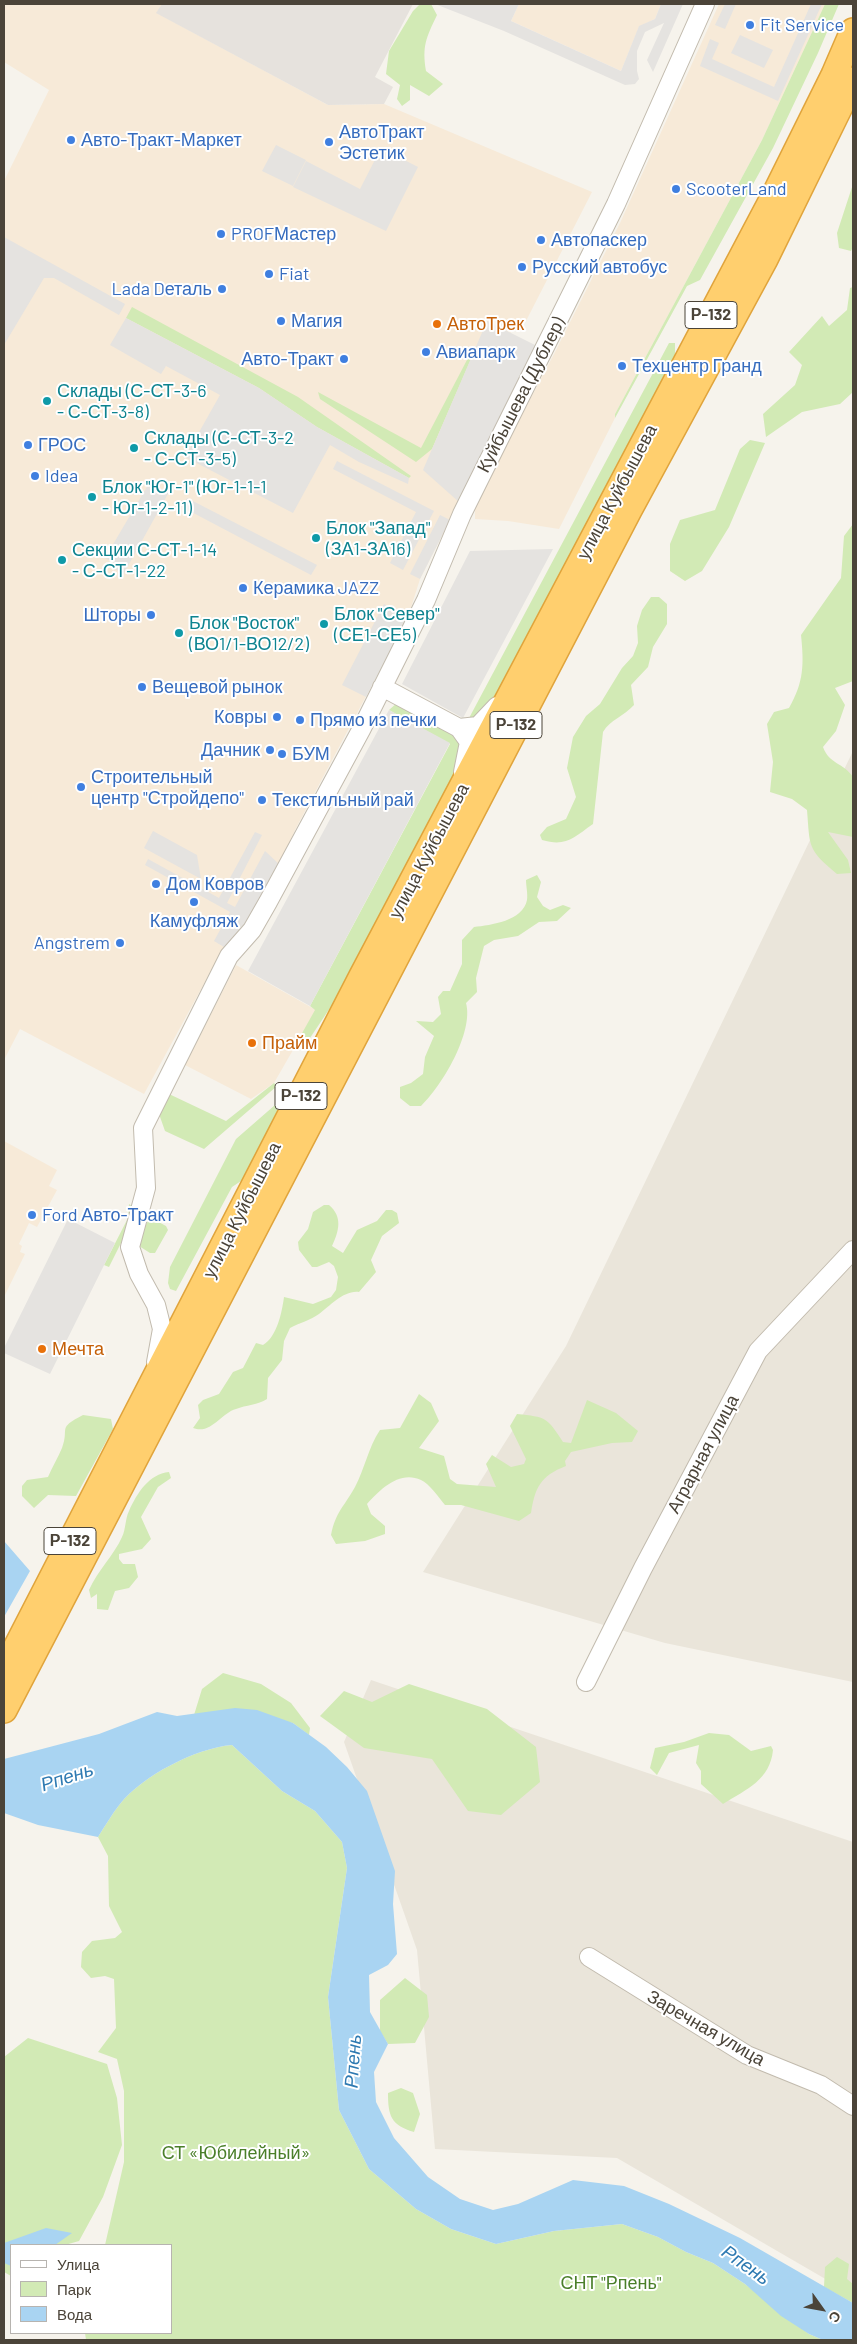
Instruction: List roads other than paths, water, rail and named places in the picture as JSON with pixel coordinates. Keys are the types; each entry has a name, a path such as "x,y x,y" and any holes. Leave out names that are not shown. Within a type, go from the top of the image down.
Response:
{"highway":[{"name":"улица Куйбышева","path":"4,1671 358,985 769,204 834,75 853,31"},
{"name":"улица Куйбышева","path":"4,1710 629,510 765,259 853,80"}],"street":[{"name":"Куйбышева (Дублер)","path":"137,1410 158,1357 162,1329 152,1297 139,1274 130,1247 146,1188 143,1128 229,956 252,930 332,783 426,600 462,514 616,204 705,4"},
{"path":"459,728 478,726 508,695 522,673"},
{"path":"382,687 459,728 469,742 462,777 447,819"},
{"name":"Аграрная улица","path":"586,1682 642,1568 758,1351 853,1250"},
{"name":"Заречная улица","path":"589,1957 747,2055 821,2085 853,2106"}],"water":[{"path":"4,1541 30,1571 4,1617"},
{"name":"Рпень","path":"235,1708 257,1710 293,1723 326,1747 347,1767 367,1791 395,1871 393,1904 397,1954 388,1965 369,1975 370,2012 388,2044 374,2072 376,2102 394,2138 428,2177 460,2199 493,2210 518,2204 573,2180 624,2186 669,2204 740,2238 853,2303 853,2340 823,2340 809,2334 781,2316 745,2284 713,2263 686,2252 658,2237 622,2224 554,2231 496,2244 451,2229 416,2209 369,2169 339,2110 328,1997 347,1868 342,1842 315,1811 282,1791 232,1745 218,1747 187,1758 171,1765 142,1783 120,1804 98,1837 38,1825 4,1813 4,1759 99,1734 157,1712 177,1716"},
{"path":"46,2228 72,2233 56,2244 10,2244 10,2266 4,2263 4,2243"}],"place":[{"name":"Fit Service","path":"750,25"},
{"name":"Авто-Тракт-Маркет","path":"71,140"},
{"name":"АвтоТракт Эстетик","path":"329,142"},
{"name":"ScooterLand","path":"676,189"},
{"name":"PROFМастер","path":"221,234"},
{"name":"Автопаскер","path":"541,240"},
{"name":"Русский автобус","path":"522,267"},
{"name":"Fiat","path":"269,274"},
{"name":"Lada Dеталь","path":"222,289"},
{"name":"Магия","path":"281,321"},
{"name":"АвтоТрек","path":"437,324"},
{"name":"Авиапарк","path":"426,352"},
{"name":"Авто-Тракт","path":"344,359"},
{"name":"Техцентр Гранд","path":"622,366"},
{"name":"Склады (С-СТ-3-6 - С-СТ-3-8)","path":"47,401"},
{"name":"ГРОС","path":"28,445"},
{"name":"Склады (С-СТ-3-2 - С-СТ-3-5)","path":"134,448"},
{"name":"Idea","path":"35,476"},
{"name":"Блок \"Юг-1\" (Юг-1-1-1 - Юг-1-2-11)","path":"92,497"},
{"name":"Блок \"Запад\" (ЗА1-ЗА16)","path":"316,538"},
{"name":"Секции С-СТ-1-14 - С-СТ-1-22","path":"62,560"},
{"name":"Керамика JAZZ","path":"243,588"},
{"name":"Шторы","path":"151,615"},
{"name":"Блок \"Север\" (СЕ1-СЕ5)","path":"324,624"},
{"name":"Блок \"Восток\" (ВО1/1-ВО12/2)","path":"179,633"},
{"name":"Вещевой рынок","path":"142,687"},
{"name":"Ковры","path":"277,717"},
{"name":"Прямо из печки","path":"300,720"},
{"name":"Дачник","path":"270,750"},
{"name":"БУМ","path":"282,754"},
{"name":"Строительный центр \"Стройдепо\"","path":"81,787"},
{"name":"Текстильный рай","path":"262,800"},
{"name":"Дом Ковров","path":"156,884"},
{"name":"Камуфляж","path":"194,902"},
{"name":"Angstrem","path":"120,943"},
{"name":"Прайм","path":"252,1043"},
{"name":"Ford Авто-Тракт","path":"32,1215"},
{"name":"Мечта","path":"42,1349"}],"park label":[{"name":"СТ «Юбилейный»","path":"236,2153"},
{"name":"СНТ \"Рпень\"","path":"611,2283"}]}
